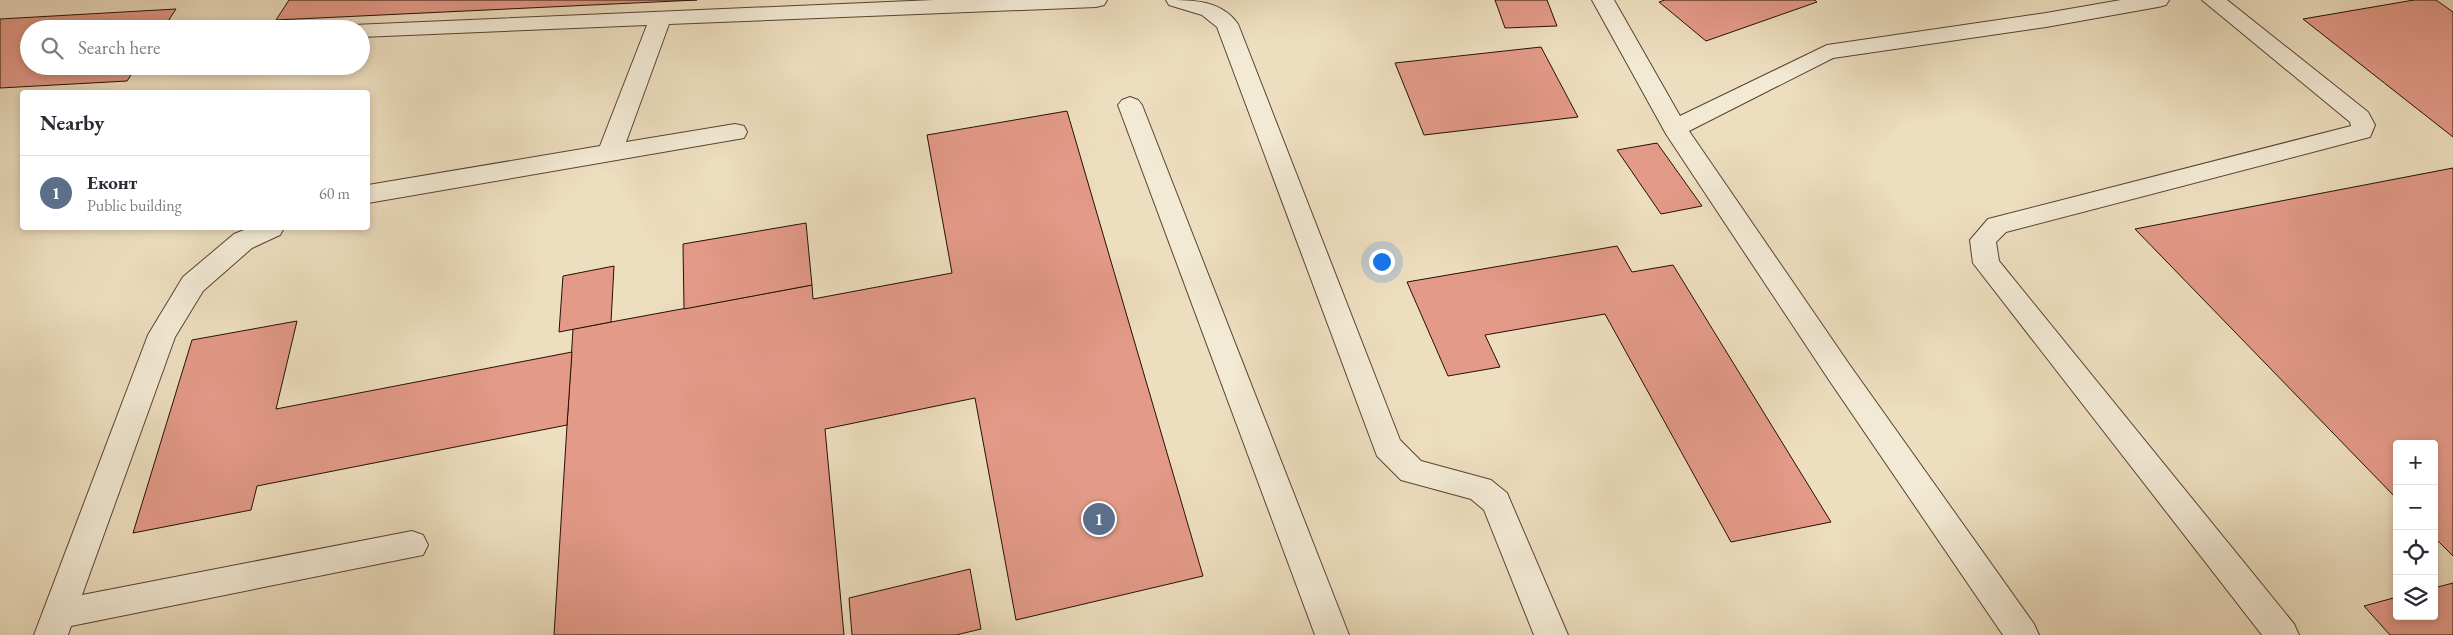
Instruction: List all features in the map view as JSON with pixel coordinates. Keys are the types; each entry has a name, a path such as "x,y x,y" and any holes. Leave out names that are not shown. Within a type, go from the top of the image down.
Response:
{"lane":[{"path":"370,30 661,16 1096,0"},
{"path":"1177,0 1210,10 1227,24 1388,447 1412,471 1480,489 1496,502 1551,635"},
{"path":"1603,0 1675,128 1839,372 2022,635"},
{"path":"1675,128 1827,52 2046,20 2158,0"},
{"path":"2213,0 2360,118 2363,125 2361,131 1996,225 1983,240 1986,263 2282,635"},
{"path":"610,153 661,16"},
{"path":"1130,105 1332,635"},
{"path":"370,194 735,132"},
{"path":"55,624 162,335 193,284 244,241 267,230"},
{"path":"55,624 412,545"}],"building":[{"path":"289,0 697,0 276,20"},
{"path":"1495,0 1547,0 1557,26 1505,28"},
{"path":"1665,0 1815,0 1817,2 1706,41 1659,2"},
{"path":"2414,0 2436,0 2453,12 2453,137 2303,19"},
{"path":"176,9 169,20 20,20 20,75 131,75 127,81 0,88 0,19"},
{"path":"1541,47 1578,117 1424,135 1395,63"},
{"path":"1067,111 1203,576 1016,620 975,398 825,429 844,635 554,635 573,329 812,285 813,299 952,273 927,135"},
{"path":"1657,143 1702,206 1661,214 1617,150"},
{"path":"2453,168 2453,556 2438,541 2438,440 2393,440 2393,495 2135,229"},
{"path":"806,223 812,285 684,309 683,244"},
{"path":"1617,246 1632,272 1673,265 1831,522 1731,542 1605,314 1485,335 1500,367 1448,376 1407,282"},
{"path":"614,266 611,322 559,332 563,276"},
{"path":"297,321 276,409 572,352 567,425 257,486 251,510 133,533 192,340"},
{"path":"970,569 981,629 956,635 852,635 849,598"},
{"path":"2453,583 2453,635 2390,635 2364,606 2393,598 2393,620 2438,620 2438,587"}],"place":[{"name":"Еконт","path":"1099,519"}]}
